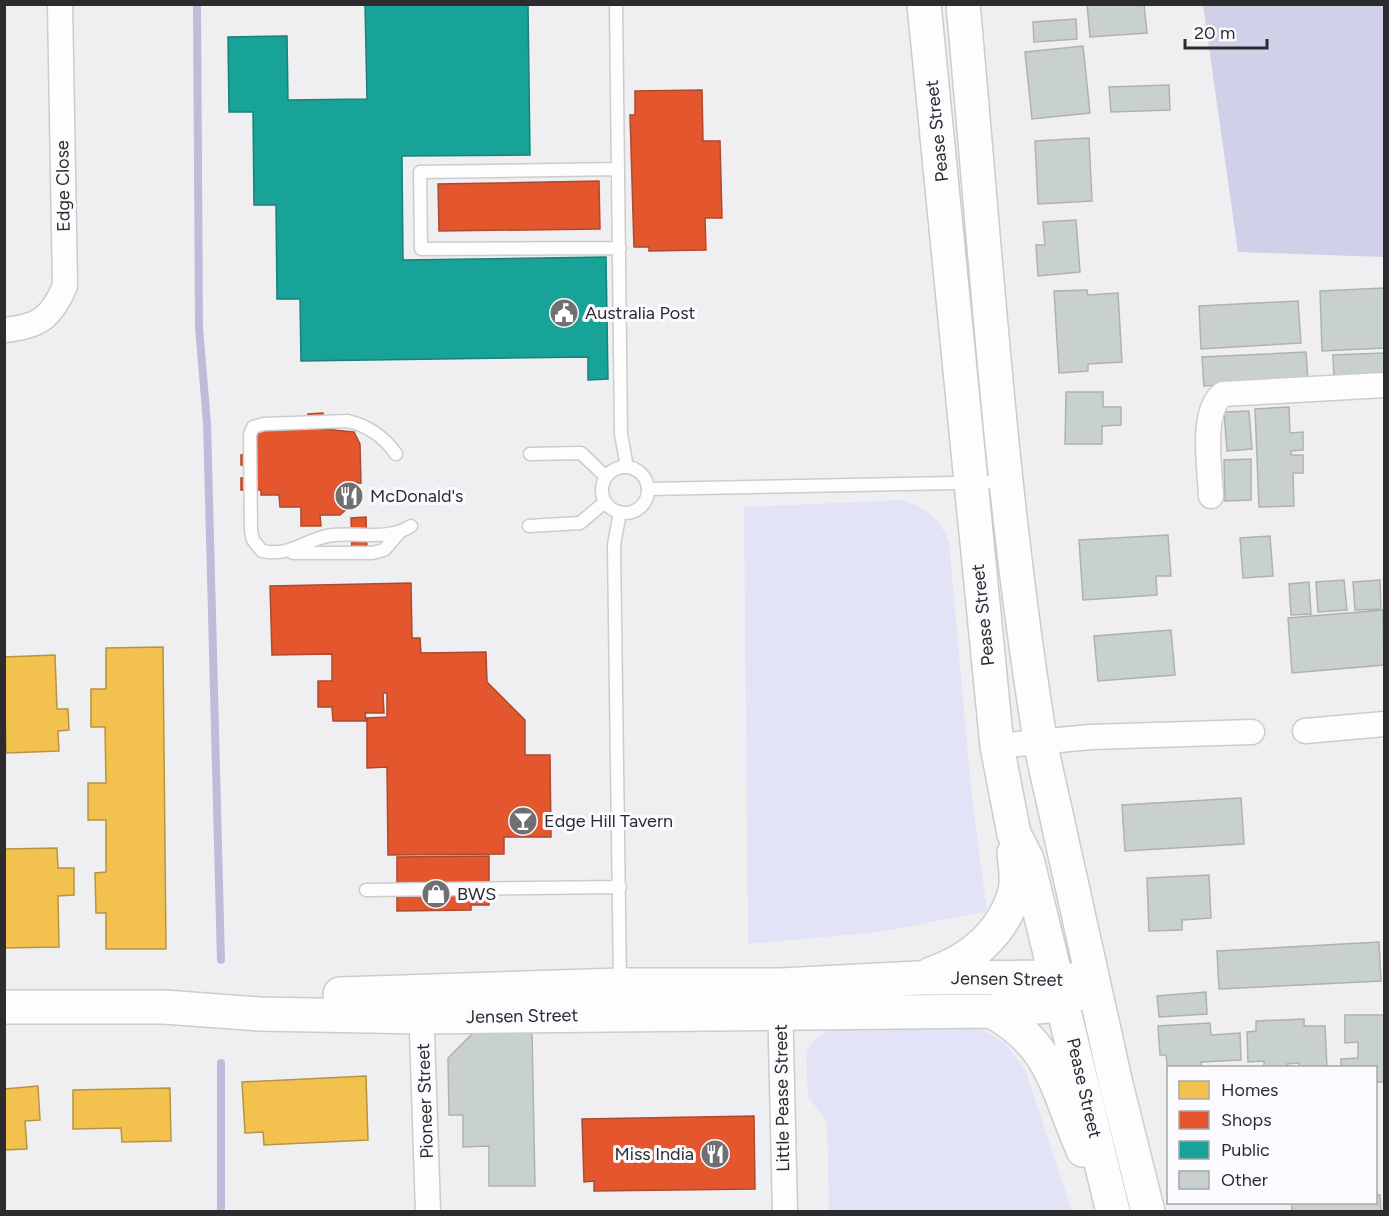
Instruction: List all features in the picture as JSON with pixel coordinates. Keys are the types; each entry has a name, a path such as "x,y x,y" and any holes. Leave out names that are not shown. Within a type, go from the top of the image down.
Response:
{"street":[{"name":"Edge Close","path":"4,330 28,327 46,318 57,305 65,286 60,4"},
{"name":"Pease Street","path":"924,4 944,195 969,483 998,746 1014,834 1027,859 1112,1212"},
{"name":"Pease Street","path":"963,4 1006,482 1041,741 1148,1212"},
{"path":"1211,496 1209,417 1214,401 1223,394 1384,385"},
{"path":"1305,730 1384,724"},
{"path":"998,746 1090,737 1252,732"},
{"path":"918,978 952,966 971,955 999,924 1016,889 1014,834"},
{"name":"Jensen Street","path":"780,999 918,978 1060,989 1095,986"},
{"name":"Jensen Street","path":"4,1007 164,1006 255,995 421,1004 780,999 991,1011 1048,1006 1060,989"},
{"name":"Little Pease Street","path":"780,999 785,1212"},
{"name":"Pioneer Street","path":"421,1004 428,1212"},
{"path":"991,1011 1025,1033 1046,1060 1112,1212"}],"lane":[{"path":"616,4 621,434 627,467"},
{"path":"618,169 420,172 421,249 620,248"},
{"path":"396,454 387,441 357,423 348,421 264,424 253,427 250,435 250,518 253,540 262,551 372,553 384,550 398,534 411,526"},
{"path":"530,454 581,453 606,477"},
{"path":"627,467 640,471 649,489 646,500 638,510 620,512 605,502 602,489 606,477 612,471 627,467"},
{"path":"649,489 1006,482"},
{"path":"529,526 580,523 605,502"},
{"path":"620,512 614,545 621,1000"},
{"path":"285,553 333,535 398,534"},
{"path":"366,890 620,887"}],"shaded area":[{"path":"1203,5 1384,5 1384,257 1238,252"},
{"path":"901,500 931,515 941,526 949,542 971,789 987,911 880,932 748,944 744,507"},
{"path":"981,1029 1005,1043 1025,1069 1072,1211 829,1211 827,1122 808,1097 806,1051 816,1038 829,1030"}],"building: Homes":[{"path":"163,647 166,949 106,949 106,913 96,913 95,873 106,872 106,820 88,820 88,783 106,783 105,727 91,727 91,689 106,689 106,648"},
{"path":"55,655 57,709 68,709 69,730 58,731 59,751 6,753 4,657"},
{"path":"57,848 58,868 74,868 74,895 58,896 59,947 4,948 4,849"},
{"path":"366,1076 368,1140 264,1145 263,1132 245,1133 242,1082"},
{"path":"38,1086 40,1120 25,1121 27,1149 4,1150 4,1089"},
{"path":"170,1088 171,1141 122,1142 121,1128 73,1129 73,1090"}],"building: Shops":[{"path":"702,90 703,141 720,141 722,218 705,218 706,250 649,251 649,247 634,247 630,115 635,115 635,91"},
{"path":"599,181 600,229 439,231 438,184"},
{"path":"323,413 323,429 354,432 360,444 361,483 353,483 353,503 340,515 320,515 321,526 301,526 301,507 280,507 279,495 261,495 261,490 241,490 241,478 256,477 256,465 241,465 241,455 257,454 257,429 308,428 308,414"},
{"path":"366,517 367,552 352,553 351,518"},
{"path":"411,583 412,638 420,638 421,653 486,652 487,682 525,720 525,755 550,755 551,837 504,837 504,854 388,855 387,767 367,768 367,718 387,717 387,693 383,693 384,713 365,713 366,721 333,721 332,707 318,707 318,681 332,681 332,654 272,655 270,586"},
{"path":"489,856 489,905 471,905 471,910 397,911 397,857"},
{"path":"754,1116 755,1189 594,1191 594,1181 584,1182 582,1119"}],"building: Public":[{"path":"365,4 528,4 530,155 402,156 403,260 606,257 608,379 588,380 588,357 301,361 300,299 277,299 276,205 254,205 253,112 229,112 228,37 287,36 288,100 367,99"}],"building: Other":[{"path":"1087,4 1144,4 1147,33 1090,37"},
{"path":"1076,19 1077,39 1034,42 1033,22"},
{"path":"1083,46 1090,113 1032,119 1025,52"},
{"path":"1169,85 1170,110 1111,112 1109,87"},
{"path":"1089,138 1092,201 1038,204 1035,141"},
{"path":"1076,220 1080,272 1038,276 1036,245 1045,245 1043,222"},
{"path":"1384,288 1384,348 1322,351 1320,291"},
{"path":"1087,290 1088,295 1118,293 1122,362 1088,364 1088,371 1059,373 1054,291"},
{"path":"1298,301 1301,343 1201,349 1199,306"},
{"path":"1306,352 1308,380 1204,386 1202,357"},
{"path":"1384,353 1384,377 1334,379 1333,355"},
{"path":"1066,392 1103,392 1103,407 1121,407 1121,425 1102,426 1102,444 1065,444"},
{"path":"1289,407 1290,433 1303,432 1303,450 1291,451 1291,455 1303,455 1303,473 1293,473 1294,506 1259,507 1255,409"},
{"path":"1249,411 1252,449 1227,451 1224,412"},
{"path":"1251,459 1251,500 1225,501 1224,460"},
{"path":"1168,535 1171,576 1156,576 1157,595 1083,600 1079,540"},
{"path":"1270,536 1273,576 1243,578 1240,538"},
{"path":"1344,580 1347,610 1318,612 1316,582"},
{"path":"1380,580 1381,609 1355,610 1353,582"},
{"path":"1309,582 1311,614 1291,615 1289,584"},
{"path":"1383,610 1384,665 1292,673 1288,618"},
{"path":"1171,630 1175,675 1098,681 1094,636"},
{"path":"1241,798 1244,844 1125,851 1122,805"},
{"path":"1209,875 1211,918 1182,920 1182,930 1149,931 1147,878"},
{"path":"1379,942 1381,981 1219,989 1217,951"},
{"path":"1206,992 1207,1014 1159,1017 1157,996"},
{"path":"1345,1015 1384,1015 1384,1082 1377,1082 1377,1066 1341,1066 1341,1059 1358,1058 1358,1042 1345,1043"},
{"path":"1304,1019 1304,1026 1325,1026 1327,1066 1299,1066 1299,1063 1287,1064 1287,1066 1264,1066 1264,1061 1248,1062 1247,1032 1256,1031 1256,1021"},
{"path":"1210,1023 1211,1035 1240,1033 1241,1060 1201,1062 1201,1066 1167,1066 1166,1055 1160,1055 1158,1026"},
{"path":"532,1032 535,1186 489,1186 489,1146 463,1147 463,1115 449,1115 448,1058 473,1033"},
{"path":"1377,1195 1380,1195 1381,1212 1292,1212 1292,1204 1377,1204"}],"waterway":[{"path":"197,4 199,327 207,423 221,960"},
{"path":"221,1063 221,1212"}],"place":[{"name":"Australia Post","path":"564,313"},
{"name":"McDonald's","path":"349,496"},
{"name":"Edge Hill Tavern","path":"523,821"},
{"name":"BWS","path":"436,894"},
{"name":"Miss India","path":"715,1154"}]}
